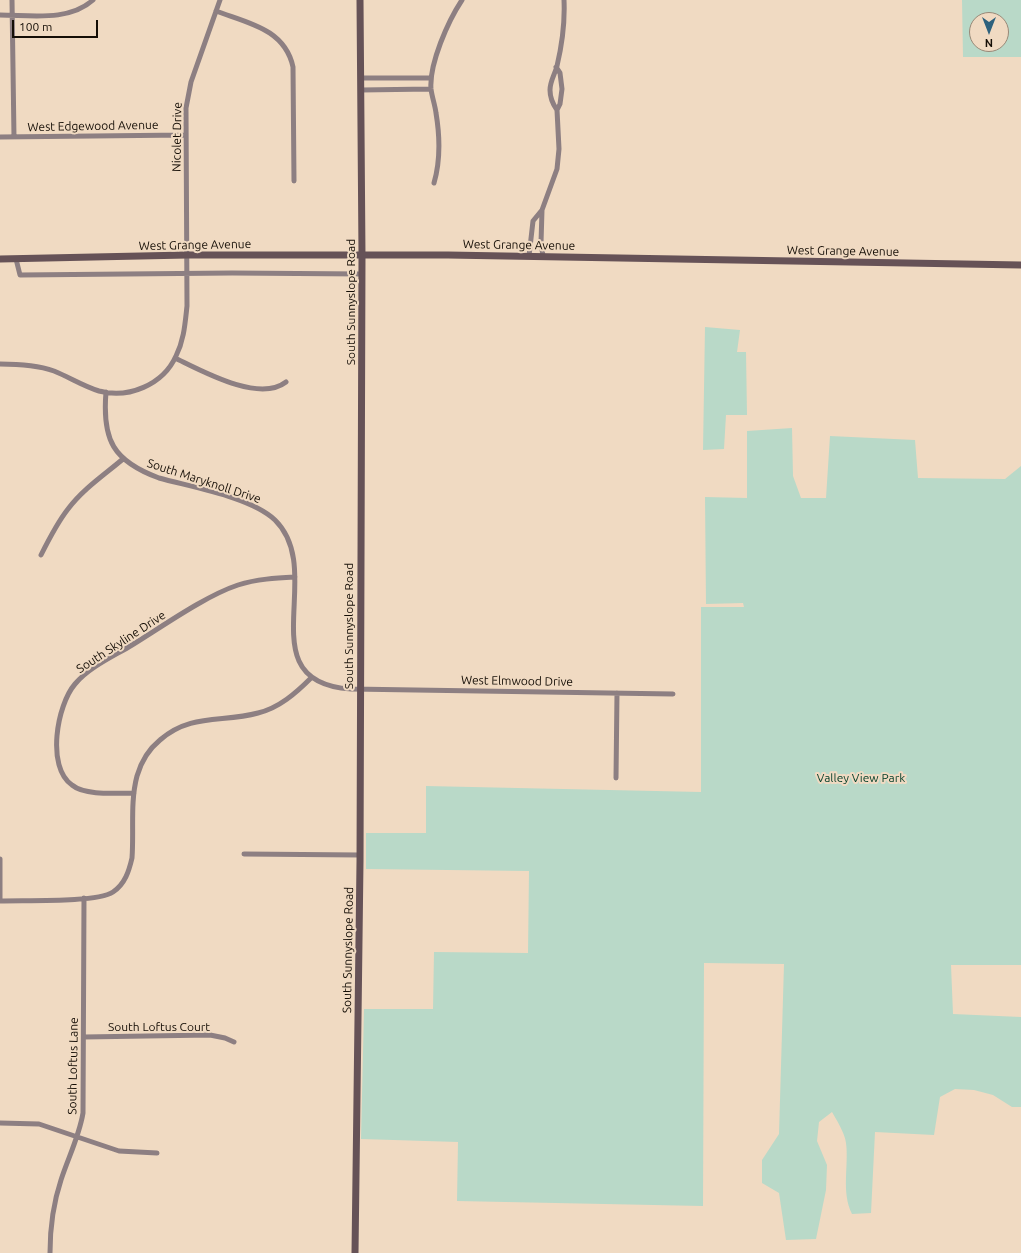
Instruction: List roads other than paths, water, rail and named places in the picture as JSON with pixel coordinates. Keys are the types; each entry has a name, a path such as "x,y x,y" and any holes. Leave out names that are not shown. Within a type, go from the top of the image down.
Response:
{"street":[{"path":"12,0 14,137"},
{"path":"0,15 64,14 82,8 93,0"},
{"name":"Nicolet Drive","path":"176,358 184,333 187,306 185,134 188,90 220,0"},
{"name":"South Sunnyslope Road","path":"355,1253 360,855 362,255 360,0"},
{"path":"434,183 438,168 440,141 431,89 431,78 435,60 444,36 462,0"},
{"path":"557,110 552,103 550,88 556,67 563,29 564,0"},
{"path":"216,11 274,35 289,53 293,67 294,181"},
{"path":"543,256 541,243 542,210 557,169 559,149 557,110 560,104 562,89 560,73 556,67"},
{"path":"361,78 431,78"},
{"path":"361,90 431,89"},
{"name":"West Edgewood Avenue","path":"0,137 185,134"},
{"path":"529,256 533,221 542,210"},
{"name":"West Grange Avenue","path":"0,259 187,255 543,256 1021,265"},
{"path":"16,259 20,275 187,273 362,274"},
{"path":"0,364 40,367 92,388 106,392 127,392 137,390 151,384 165,372 176,358 223,380 244,386 269,389 280,386 286,382"},
{"name":"South Maryknoll Drive","path":"106,392 104,414 112,444 123,459 134,468 159,478 238,500 262,510 276,522 288,539 293,556 295,576 295,651 301,666 311,678"},
{"path":"42,555 53,531 67,510 87,489 123,459"},
{"name":"South Skyline Drive","path":"134,793 80,790 66,780 60,768 58,756 58,724 62,706 74,684 94,668 213,597 234,587 253,581 295,576"},
{"path":"0,860 0,901 84,898 102,896 113,892 126,878 132,858 134,793 137,774 146,755 166,734 192,722 246,716 268,710 291,696 311,678 328,686 360,689"},
{"name":"West Elmwood Drive","path":"360,689 673,694"},
{"path":"616,778 617,693"},
{"path":"244,854 360,855"},
{"name":"South Loftus Lane","path":"50,1253 54,1204 61,1179 77,1137 83,1113 84,898"},
{"name":"South Loftus Court","path":"84,1037 210,1035 234,1042"},
{"path":"0,1123 39,1124 119,1151 157,1153"}],"park label":[{"name":"Valley View Park","path":"861,778"}]}
